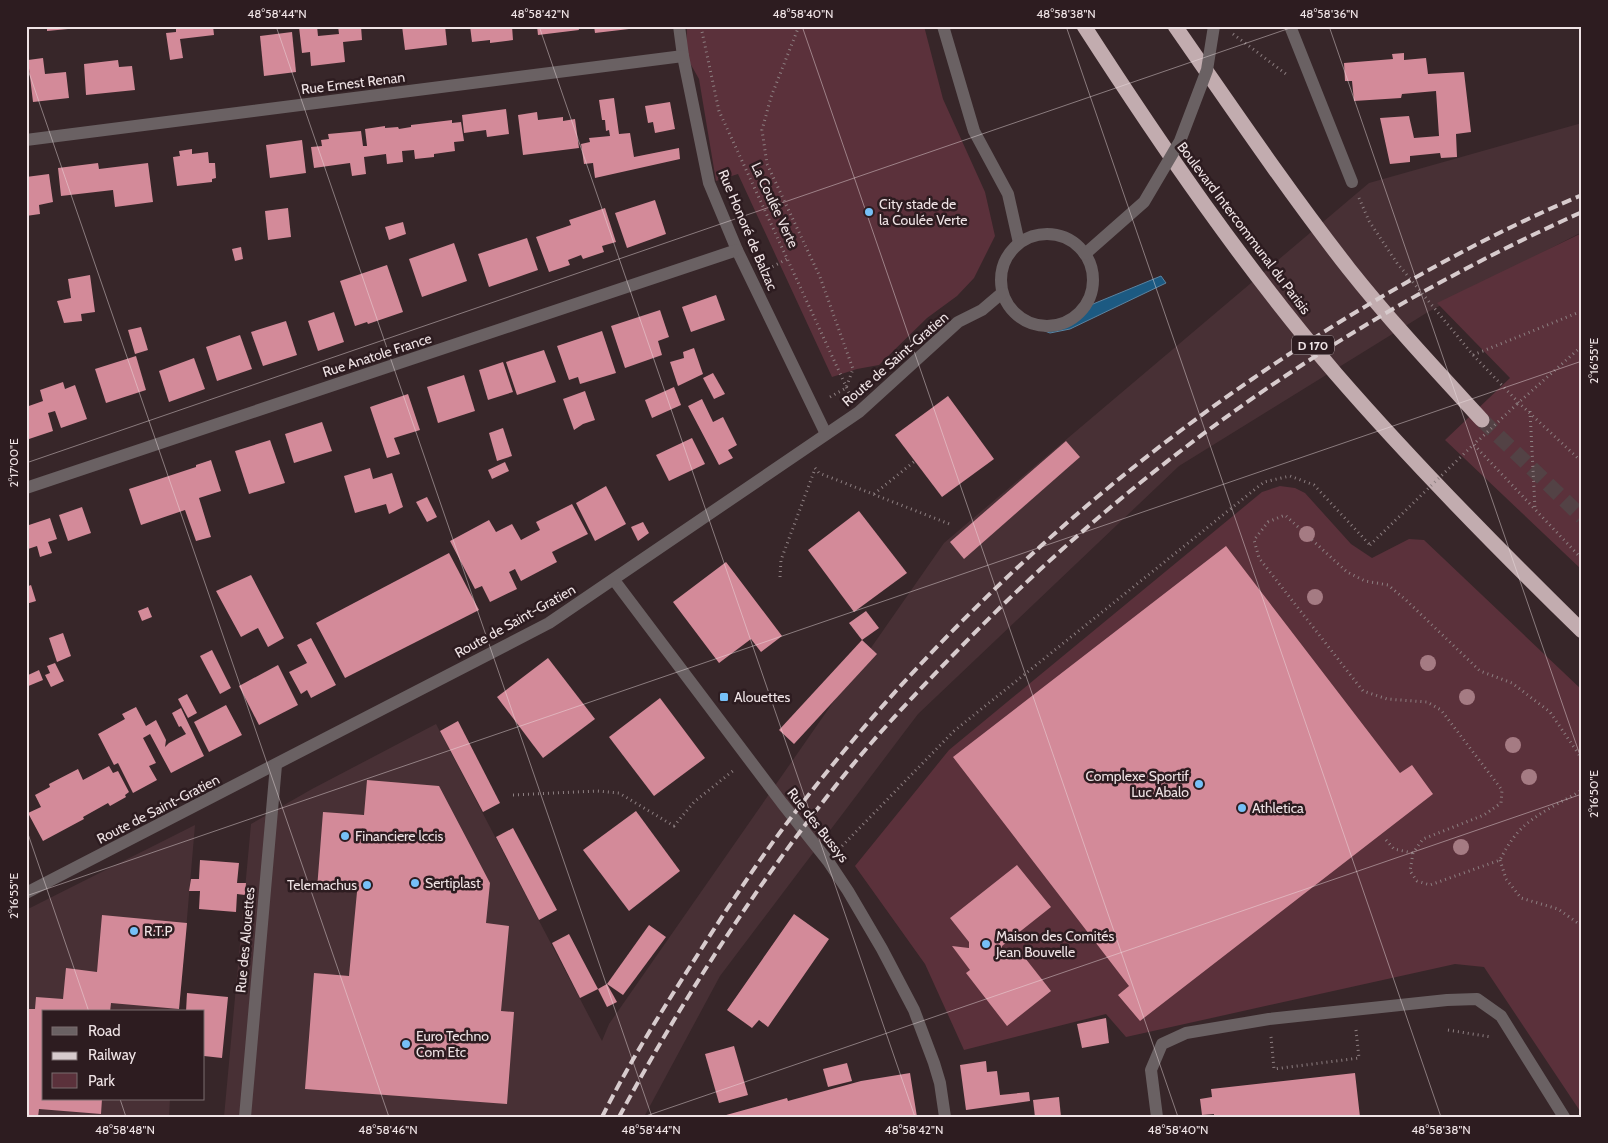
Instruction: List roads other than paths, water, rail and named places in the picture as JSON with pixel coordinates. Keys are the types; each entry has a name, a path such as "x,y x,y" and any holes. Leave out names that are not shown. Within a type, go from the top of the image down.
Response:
{"highway":[{"name":"Boulevard Intercommunal du Parisis","path":"1084,26 1139,112 1198,198 1336,374 1415,463 1495,547 1582,631"},
{"path":"1175,26 1296,198 1350,270 1415,347 1482,420"}],"street":[{"name":"Rue Honoré de Balzac","path":"679,26 683,56 708,183 737,250 826,434"},
{"path":"943,26 974,131 1008,194 1019,243"},
{"path":"1085,254 1144,202 1180,141 1206,70 1214,26"},
{"path":"1290,26 1352,182"},
{"name":"Rue Ernest Renan","path":"26,140 683,56"},
{"path":"1047,234 1061,236 1074,243 1085,254 1091,268 1093,285 1088,300 1080,313 1067,322 1043,326 1035,325 1021,318 1010,307 1002,293 1000,279 1009,253 1019,243 1032,236 1047,234"},
{"name":"Rue Anatole France","path":"26,488 737,250"},
{"name":"Route de Saint-Gratien","path":"26,893 276,766 549,623 859,412 958,322 982,310 1002,293"},
{"name":"Rue des Bussys","path":"614,580 828,861 848,891 914,1010 940,1083 944,1117"},
{"name":"Rue des Alouettes","path":"245,1117 276,766"},
{"path":"1157,1117 1151,1070 1162,1044 1186,1033 1269,1019 1447,1000 1476,999 1501,1016 1564,1117"}],"water":[{"path":"1161,276 1166,283 1070,329 1050,333 1037,328 1075,320 1093,304"}],"tunnel":[{"path":"1482,420 1582,517"}],"railway":[{"path":"602,1117 634,1057 669,1000 736,896 781,831 841,754 905,681 973,611 1043,544 1117,480 1194,420 1274,364 1356,312 1438,265 1523,221 1582,195"},
{"path":"619,1117 670,1026 698,981 786,850 818,808 901,709 1024,584 1096,520 1170,459 1247,402 1327,349 1409,300 1494,254 1582,212"}],"place":[{"name":"City stade de la Coulée Verte","path":"869,212"},
{"name":"Alouettes","path":"724,697"},
{"name":"Complexe Sportif Luc Abalo","path":"1199,784"},
{"name":"Athletica","path":"1242,808"},
{"name":"Financiere lccis","path":"345,836"},
{"name":"Sertiplast","path":"415,883"},
{"name":"Telemachus","path":"367,885"},
{"name":"R.T.P","path":"134,931"},
{"name":"Maison des Comités Jean Bouvelle","path":"986,944"},
{"name":"Euro Techno Com Etc","path":"406,1044"}]}
